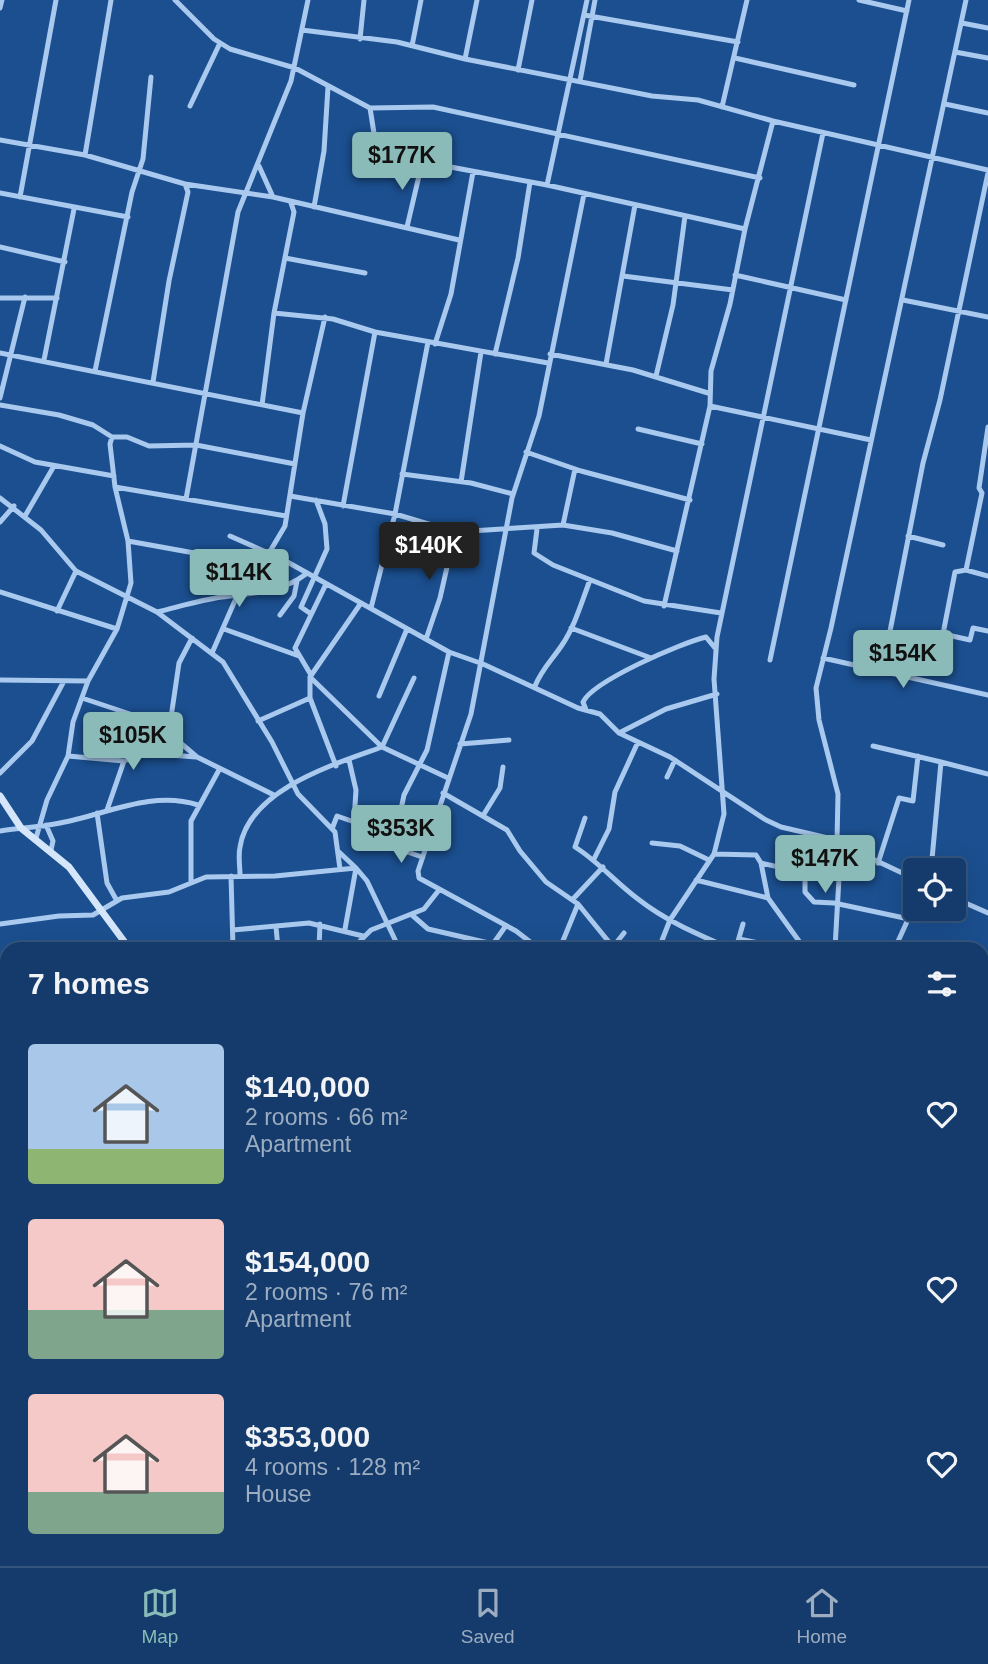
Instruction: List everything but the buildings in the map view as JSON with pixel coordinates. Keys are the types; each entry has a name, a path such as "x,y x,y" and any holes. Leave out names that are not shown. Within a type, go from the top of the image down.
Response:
{"street":[{"path":"0,8 2,0"},
{"path":"20,197 56,0"},
{"path":"85,155 111,0"},
{"path":"175,0 220,43 247,56 295,68 370,108 433,107 760,178"},
{"path":"186,499 238,212 259,166 295,68 308,0"},
{"path":"360,39 364,0"},
{"path":"412,46 421,0"},
{"path":"465,59 477,0"},
{"path":"518,70 532,0"},
{"path":"547,185 587,0"},
{"path":"580,82 595,0"},
{"path":"722,107 747,0"},
{"path":"859,0 907,11"},
{"path":"770,660 909,0"},
{"path":"835,942 838,794 819,720 816,688 934,158 966,0"},
{"path":"584,15 738,42"},
{"path":"962,23 988,28"},
{"path":"302,30 412,46 652,96 698,100 773,121 988,171 940,400 922,463 881,672"},
{"path":"190,106 220,43"},
{"path":"956,52 988,58"},
{"path":"735,58 854,85"},
{"path":"95,371 139,170 150,106 151,77"},
{"path":"314,207 325,141 328,87"},
{"path":"945,104 988,113"},
{"path":"370,108 372,130 379,152 422,163 547,185 745,229"},
{"path":"664,606 710,406 708,393 711,371 773,121"},
{"path":"661,942 670,920 714,854 724,814 715,649 823,133"},
{"path":"0,140 85,155 185,184 273,197 459,240"},
{"path":"407,227 422,163"},
{"path":"259,166 273,197"},
{"path":"371,608 395,514 431,343 451,294 473,172"},
{"path":"136,179 153,174"},
{"path":"495,354 518,258 530,183"},
{"path":"185,184 188,192"},
{"path":"153,382 169,281 188,192 194,185"},
{"path":"0,193 128,217"},
{"path":"526,942 516,931 505,928 419,878 422,857 460,744 482,664 487,621 513,494 539,416 584,194"},
{"path":"262,405 274,313 294,212 290,203"},
{"path":"294,212 304,205"},
{"path":"606,364 635,205"},
{"path":"44,360 74,209"},
{"path":"656,376 666,342 685,216"},
{"path":"0,247 65,262"},
{"path":"285,258 365,274"},
{"path":"735,275 846,300"},
{"path":"622,276 733,290"},
{"path":"0,398 25,297"},
{"path":"0,298 57,298"},
{"path":"902,300 988,317"},
{"path":"274,313 325,317 375,332 548,363"},
{"path":"269,553 280,538 286,516 303,413 325,317"},
{"path":"343,506 375,332"},
{"path":"461,482 481,352"},
{"path":"0,353 303,413"},
{"path":"550,354 656,376 708,393"},
{"path":"0,405 59,415 93,425 112,437 127,437 154,447 196,444 295,464"},
{"path":"710,406 871,440"},
{"path":"966,570 984,490 988,427"},
{"path":"638,429 702,444"},
{"path":"36,838 43,825 47,800 68,756 70,732 88,681 117,629 132,577 128,541 115,487 112,437"},
{"path":"0,446 19,452 32,461 114,476"},
{"path":"526,452 575,470 690,500"},
{"path":"25,516 54,466"},
{"path":"563,525 575,470"},
{"path":"402,474 461,482 513,494"},
{"path":"115,487 286,516"},
{"path":"290,496 395,514 455,532 563,525 612,533 677,551"},
{"path":"0,498 25,516 76,571 157,612 223,662 292,784 315,814 332,829"},
{"path":"311,614 301,607 327,549 325,524 316,500"},
{"path":"0,521 14,506"},
{"path":"537,528 534,553 554,565 664,606 721,613"},
{"path":"426,639 440,598 455,532"},
{"path":"230,536 269,553 449,652 535,686 548,695 600,714 620,733 675,760 724,794 781,827 839,842 903,874"},
{"path":"908,536 943,545"},
{"path":"128,541 222,558"},
{"path":"988,576 966,570 958,570 954,575 943,634 970,640 973,628 988,631"},
{"path":"57,611 76,571"},
{"path":"157,612 249,596 297,581 306,574"},
{"path":"535,686 543,666 561,646 590,580"},
{"path":"279,615 293,596 297,581"},
{"path":"326,584 296,644 310,676 382,747 448,778"},
{"path":"0,592 117,629"},
{"path":"212,653 237,596"},
{"path":"336,766 310,698 310,676 361,603"},
{"path":"570,628 651,658"},
{"path":"224,629 299,656"},
{"path":"379,696 407,629"},
{"path":"586,710 583,702 587,695 602,683 651,658 706,637 715,649"},
{"path":"170,731 179,663 192,638"},
{"path":"422,857 393,848 404,796 421,764 439,706 449,652"},
{"path":"823,659 988,695"},
{"path":"240,875 242,839 256,814 274,795 292,784 382,747 414,678"},
{"path":"0,680 88,681"},
{"path":"0,773 32,741 64,681"},
{"path":"620,733 666,709 717,694"},
{"path":"82,698 132,713 170,731 197,757 274,795"},
{"path":"258,721 310,698"},
{"path":"460,744 509,740"},
{"path":"594,859 609,829 615,792 638,742"},
{"path":"873,746 988,774"},
{"path":"68,756 124,761 144,753 197,757"},
{"path":"878,863 899,798 913,801 918,756"},
{"path":"349,760 356,790 354,821"},
{"path":"667,777 675,760"},
{"path":"107,810 124,761"},
{"path":"932,858 941,762"},
{"path":"484,814 500,788 503,767"},
{"path":"191,881 191,821 219,770"},
{"path":"443,793 484,814 507,830 520,851 546,882 575,901 609,942"},
{"path":"0,796 21,828 51,850 125,942"},
{"path":"0,831 170,800 198,805"},
{"path":"97,813 107,883 117,901"},
{"path":"340,869 339,852 332,829 335,817 369,827"},
{"path":"585,818 575,847 594,859 640,901 670,920 716,942"},
{"path":"43,825 53,841 51,850"},
{"path":"652,843 680,846 709,860"},
{"path":"339,852 367,881 395,942"},
{"path":"714,854 755,855 761,863 768,898 800,942"},
{"path":"761,863 805,873 805,892 811,900 838,903 903,918"},
{"path":"561,942 575,901 603,867"},
{"path":"0,924 102,911 117,901 175,891 191,881 240,875 275,876 356,868"},
{"path":"345,929 356,868"},
{"path":"231,876 233,942"},
{"path":"696,880 768,898"},
{"path":"358,942 363,936 427,906 439,890"},
{"path":"966,903 988,913"},
{"path":"412,915 428,929 464,935 480,942"},
{"path":"898,942 908,921"},
{"path":"233,930 320,924 363,936"},
{"path":"319,942 320,924"},
{"path":"738,942 743,924"},
{"path":"276,927 277,942"},
{"path":"494,942 505,928"},
{"path":"618,942 624,933"},
{"path":"739,939 754,942"}]}
